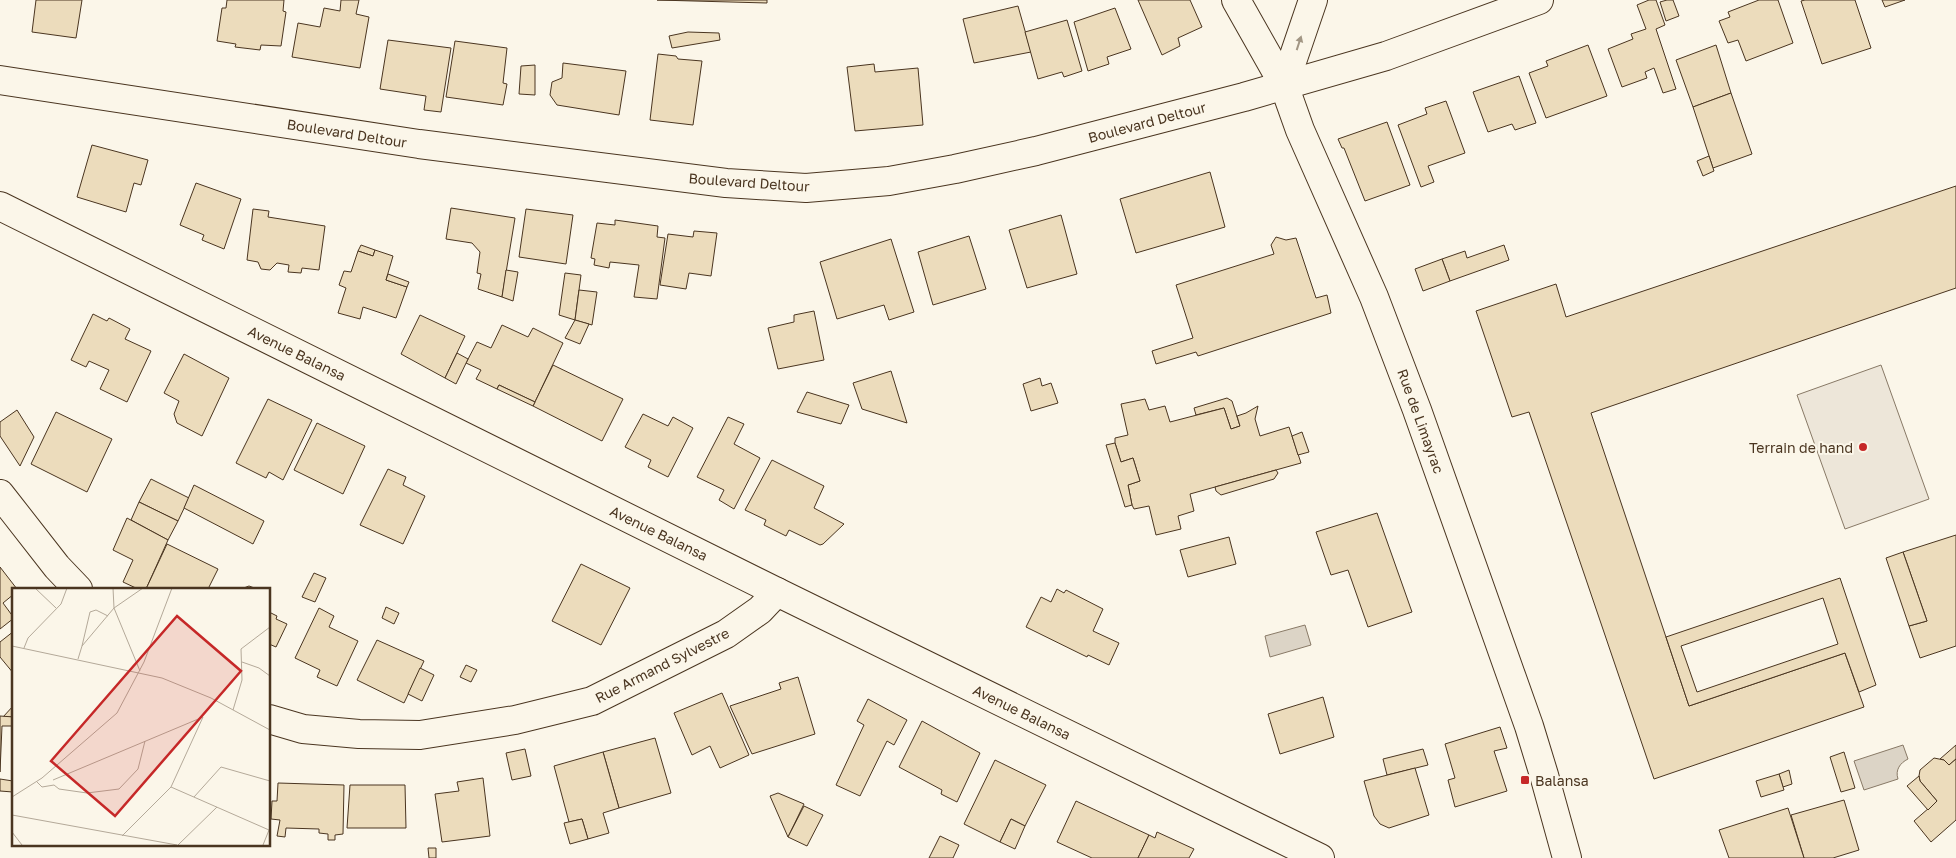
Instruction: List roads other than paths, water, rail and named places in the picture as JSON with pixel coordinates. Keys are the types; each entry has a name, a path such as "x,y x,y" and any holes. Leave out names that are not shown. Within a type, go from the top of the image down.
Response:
{"street":[{"name":"Rue de Limayrac","path":"1236,0 1284,86 1300,130 1374,297 1417,410 1529,726 1567,858"},
{"path":"1284,86 1313,0"},
{"name":"Boulevard Deltour","path":"0,80 420,144 726,183 806,188 890,181 1036,151 1284,86 1386,56 1539,0"},
{"name":"Avenue Balansa","path":"0,206 777,592 1320,858"},
{"path":"0,494 56,567 77,588"},
{"name":"Rue Armand Sylvestre","path":"270,718 303,729 359,734 420,735 515,720 600,697 726,634 760,610 777,592"}],"place":[{"name":"Terrain de hand","path":"1863,447"},
{"name":"Balansa","path":"1525,780"}]}
